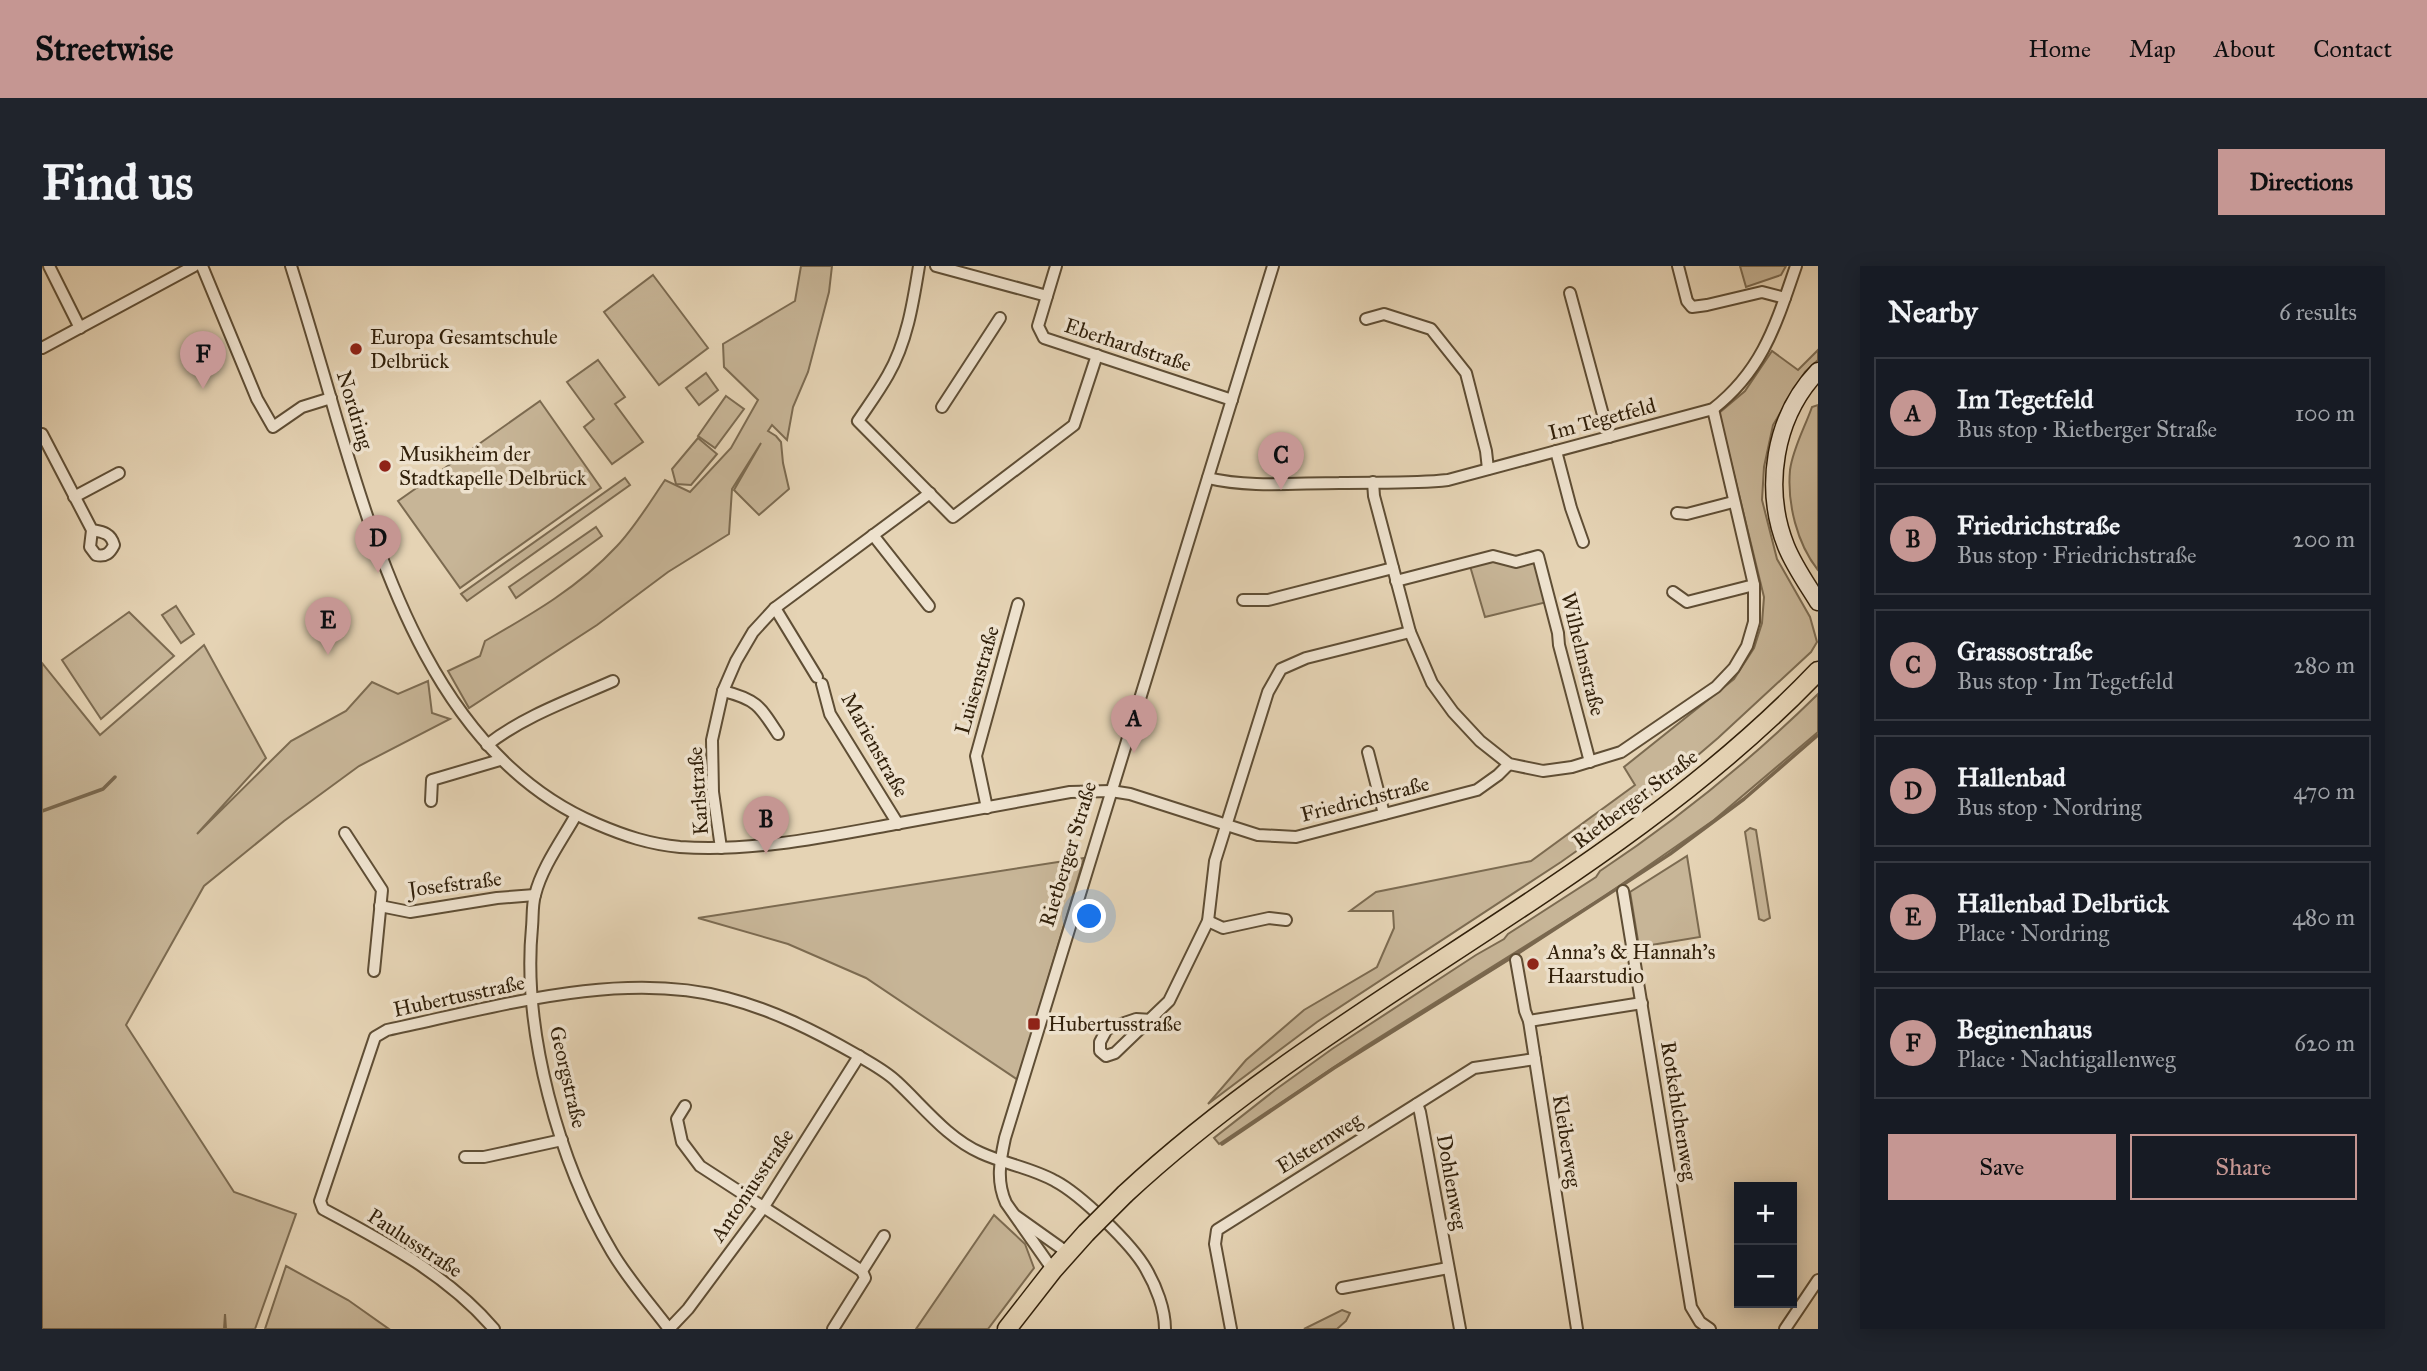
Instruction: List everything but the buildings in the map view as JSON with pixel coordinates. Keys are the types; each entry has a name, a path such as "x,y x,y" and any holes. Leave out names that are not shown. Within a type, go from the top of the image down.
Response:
{"main road":[{"path":"1817,593 1802,577 1787,549 1778,519 1774,490 1782,433 1803,389 1818,371"},
{"name":"Rietberger Straße","path":"1007,1329 1052,1270 1163,1158 1267,1078 1603,853 1668,805 1757,731 1818,671"}],"street":[{"path":"49,266 80,328"},
{"path":"42,348 194,266"},
{"path":"202,266 257,398 274,427 302,407 331,398"},
{"name":"Nordring","path":"291,266 367,518 388,576 440,678 462,715 487,745"},
{"path":"919,266 913,307 898,353 888,375 858,421 953,517 1074,425 1097,355"},
{"path":"936,266 1047,296"},
{"name":"Eberhardstraße","path":"1056,266 1038,326 1044,338 1232,400"},
{"name":"Rietberger Straße","path":"1052,1270 1006,1203 999,1187 1000,1161 1010,1118 1273,266"},
{"path":"1678,266 1687,301 1692,307 1762,292 1785,298"},
{"name":"Im Tegetfeld","path":"1208,478 1225,482 1448,480 1713,409 1734,391 1761,357 1796,266"},
{"path":"1570,293 1609,437"},
{"path":"1366,319 1384,314 1432,329 1466,373 1488,469"},
{"path":"942,407 1000,318"},
{"path":"1373,482 1374,496 1410,632 1432,683 1453,712 1480,741 1509,764 1543,771 1590,762 1622,752 1726,678 1741,657 1751,634 1755,610 1754,585 1713,409"},
{"path":"42,434 92,530"},
{"path":"1556,451 1583,542"},
{"path":"74,497 119,473"},
{"name":"Karlstraße","path":"722,848 713,792 712,740 723,691 736,661 753,632 775,608 930,493"},
{"path":"1677,513 1687,514 1733,502"},
{"path":"873,535 929,606"},
{"name":"Wilhelmstraße","path":"1396,581 1493,556 1516,562 1538,556 1590,762"},
{"path":"1243,600 1268,600 1393,569"},
{"path":"1673,592 1687,602 1754,585"},
{"name":"Luisenstraße","path":"987,808 976,756 1018,604"},
{"name":"Marienstraße","path":"775,608 819,680 830,714 898,824"},
{"path":"1152,1020 1136,1019 1107,1029 1100,1042 1100,1051 1106,1056 1115,1053 1152,1020 1169,1001 1208,921 1215,861 1268,692 1281,669 1306,658 1410,632"},
{"path":"430,801 432,780 500,760 487,745 500,735 549,709 613,681"},
{"path":"723,691 744,696 762,709 778,734"},
{"path":"1368,752 1384,814"},
{"name":"Friedrichstraße","path":"500,760 541,795 576,815 635,840 722,848 798,842 1070,792 1111,791 1130,794 1258,835 1296,837 1477,790 1509,764"},
{"name":"Georgstraße","path":"576,815 549,862 535,895 529,956 532,1000 546,1086 579,1188 613,1253 669,1329"},
{"name":"Josefstraße","path":"345,833 382,890 374,971"},
{"name":"Rotkehlchenweg","path":"1623,891 1691,1307 1700,1322 1710,1329"},
{"name":"Josefstraße","path":"380,906 410,912 497,898 535,895"},
{"path":"1208,921 1223,928 1269,918 1286,920"},
{"name":"Kleiberweg","path":"1516,960 1529,1021 1577,1329"},
{"name":"Hubertusstraße","path":"323,1191 375,1037 387,1030 594,990 658,988 725,997 793,1020 859,1056 894,1079 952,1135 979,1153 1036,1171 1074,1194 1118,1235 1147,1270 1160,1300 1165,1329"},
{"path":"1529,1021 1642,1003"},
{"name":"Antoniusstraße","path":"669,1329 688,1309 763,1208 859,1056"},
{"name":"Elsternweg","path":"1231,1329 1215,1244 1217,1230 1474,1068 1535,1059"},
{"name":"Dohlenweg","path":"1417,1104 1460,1329"},
{"path":"685,1106 677,1118 682,1142 700,1166 862,1271 865,1278 833,1329"},
{"path":"465,1157 484,1157 562,1140"},
{"name":"Paulusstraße","path":"323,1191 320,1200 323,1209 401,1251 472,1304 494,1329"},
{"name":"Rietberger Straße","path":"1014,1214 1068,1253"},
{"path":"862,1271 884,1236"},
{"path":"1342,1288 1448,1268"},
{"path":"1784,1329 1818,1280"}],"shaded area":[{"path":"801,266 832,266 829,292 808,372 793,407 787,440 772,425 768,431 781,442 789,489 759,515 734,490 761,443 732,489 729,534 668,572 597,625 469,708 448,671 480,656 485,641 571,587 602,561 624,539 665,480 690,492 731,448 758,400 724,367 723,344 795,301"},
{"path":"1740,266 1786,266 1781,275 1746,287"},
{"path":"653,275 708,348 659,385 604,312"},
{"path":"1818,350 1818,360 1805,372 1773,425 1764,467 1762,500 1777,559 1810,617 1817,642 1811,652 1718,738 1629,814 1561,862 1317,1022 1208,1104 1246,1060 1304,1010 1377,967 1394,928 1393,911 1350,911 1376,892 1531,861 1635,785 1624,767 1734,679 1754,648 1762,623 1764,597 1719,413 1745,391 1772,351 1798,370"},
{"path":"598,360 625,397 615,404 643,442 612,464 584,427 594,419 567,382"},
{"path":"706,373 718,390 699,405 686,388"},
{"path":"726,396 744,409 715,448 698,436"},
{"path":"540,401 601,488 460,588 398,501"},
{"path":"1818,405 1818,570 1799,536 1789,483 1796,446 1812,407"},
{"path":"698,438 717,454 691,485 676,484 672,469"},
{"path":"625,478 630,485 467,601 461,594"},
{"path":"596,527 602,536 516,598 509,587"},
{"path":"1495,559 1537,561 1547,602 1485,617 1470,566"},
{"path":"176,606 194,634 181,643 162,615"},
{"path":"129,612 174,656 101,719 62,660"},
{"path":"204,645 266,758 197,834 291,741 346,711 372,682 398,694 428,681 432,713 450,719 359,766 284,821 204,886 126,1025 234,1192 296,1214 255,1329 226,1329 225,1314 224,1329 42,1329 42,663 100,735"},
{"path":"1818,694 1818,732 1714,820 1602,898 1364,1047 1219,1144 1214,1138 1332,1049 1596,877 1600,871 1713,788"},
{"path":"1750,828 1756,830 1770,918 1764,921 1759,919 1745,832"},
{"path":"1687,856 1700,937 1639,947 1630,892"},
{"path":"1084,858 1018,1080 866,978 788,944 698,918"},
{"path":"994,1215 1025,1244 1034,1268 988,1329 916,1329"},
{"path":"286,1266 348,1300 389,1329 265,1329"},
{"path":"1342,1310 1350,1313 1337,1329 1304,1329"}],"waterway":[{"path":"1222,1144 1334,1068 1670,854 1744,799 1818,735"},
{"path":"42,811 103,789 115,777"}],"place":[{"name":"Europa Gesamtschule Delbrück","path":"356,349"},
{"name":"Beginenhaus","path":"203,389"},
{"name":"Musikheim der Stadtkapelle Delbrück","path":"385,466"},
{"name":"Grassostraße","path":"1281,490"},
{"name":"Hallenbad","path":"378,573"},
{"name":"Hallenbad Delbrück","path":"328,655"},
{"name":"Im Tegetfeld","path":"1134,753"},
{"name":"Friedrichstraße","path":"766,854"},
{"name":"Anna's & Hannah's Haarstudio","path":"1533,964"},
{"name":"Hubertusstraße","path":"1034,1024"}]}
